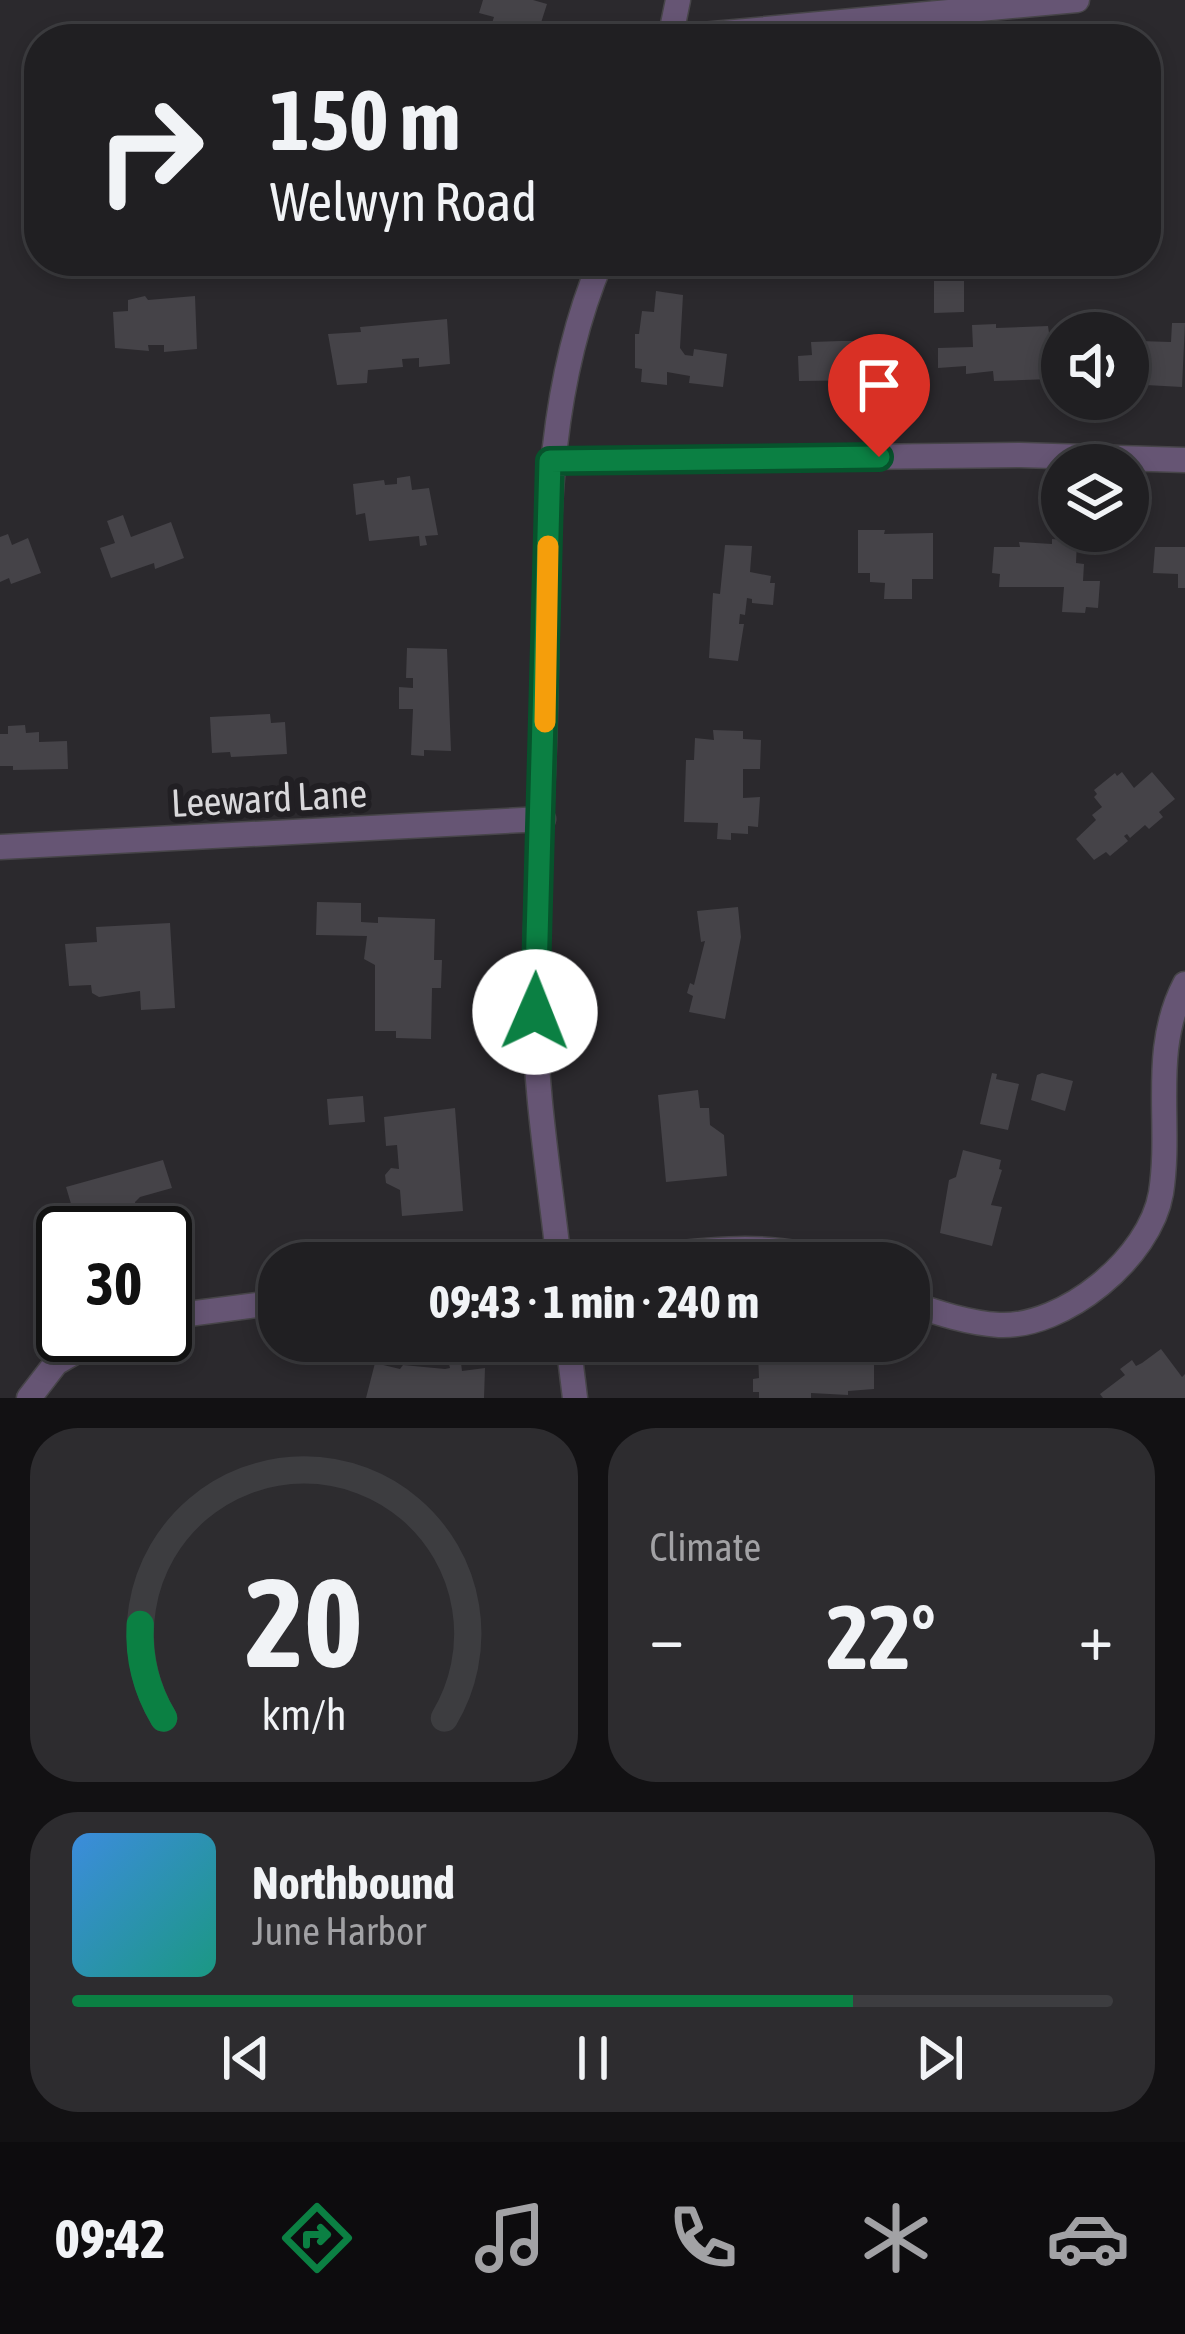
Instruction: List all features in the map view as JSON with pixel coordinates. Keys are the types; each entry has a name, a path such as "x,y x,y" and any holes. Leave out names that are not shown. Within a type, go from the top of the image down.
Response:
{"street":[{"path":"820,24 1077,0"},
{"path":"557,1242 535,1012 550,461 574,338 596,276"},
{"path":"550,461 1020,455 1185,460"},
{"name":"Leeward Lane","path":"0,847 543,819"},
{"path":"930,1310 1003,1325 1042,1318 1106,1282 1129,1256 1149,1226 1160,1196 1164,1045 1185,984"},
{"path":"192,1314 258,1306"},
{"path":"29,1398 58,1362"},
{"path":"571,1362 575,1398"}],"building":[{"path":"483,0 547,4 541,24 496,24 494,17 479,13"},
{"path":"934,281 964,281 964,312 934,313"},
{"path":"656,291 683,295 680,348 685,355 693,356 694,349 727,354 723,387 689,383 690,376 667,372 667,385 641,382 642,369 635,368 635,334 639,334 642,311 654,312"},
{"path":"145,296 148,300 195,296 197,349 115,348 113,312 128,311 128,300"},
{"path":"447,319 450,364 419,367 419,358 402,359 403,367 368,370 367,383 337,385 328,334"},
{"path":"1172,323 1185,323 1182,387 1149,385 1149,341 1171,342"},
{"path":"972,325 1041,326 1041,379 994,381 993,371 966,374 966,366 938,368 938,348 973,347"},
{"path":"875,341 876,380 799,381 798,356 812,355 811,342"},
{"path":"410,476 412,490 429,488 438,535 425,536 427,545 420,546 419,536 369,541 365,513 356,515 353,484 384,480 385,485 397,484 397,478"},
{"path":"123,515 131,537 171,522 184,558 111,578 100,548 115,543 107,521"},
{"path":"858,530 933,533 933,579 912,579 912,599 884,599 885,583 870,582 870,573 858,573"},
{"path":"8,534 12,545 28,538 41,573 11,584 9,578 0,582 0,537"},
{"path":"1019,542 1041,543 1041,552 1076,552 1076,563 1084,564 1083,581 1100,581 1098,608 1062,612 1064,587 999,587 1000,574 992,573 994,547 1020,547"},
{"path":"725,545 752,546 750,572 771,576 770,583 775,583 773,605 747,598 745,615 740,614 739,624 744,624 738,661 709,658 713,593 720,594"},
{"path":"1155,547 1185,547 1185,588 1178,588 1178,574 1153,573"},
{"path":"407,648 447,649 451,751 424,750 424,756 411,755 413,709 399,709 399,687 413,688 413,678 406,678"},
{"path":"270,714 271,723 285,722 287,754 231,757 230,752 212,753 210,717"},
{"path":"25,725 26,733 39,732 39,742 67,741 68,769 0,766 0,734 8,734 8,726"},
{"path":"713,730 743,731 743,739 761,740 760,769 743,769 743,798 760,797 758,827 748,826 748,834 731,833 731,840 717,839 718,823 684,822 686,760 694,760 695,738 714,740"},
{"path":"1122,772 1134,788 1152,772 1175,799 1149,829 1145,825 1130,838 1127,834 1128,841 1110,856 1106,852 1094,860 1076,839 1102,807 1094,790"},
{"path":"317,902 361,903 361,922 378,923 378,917 435,919 434,960 442,960 441,988 432,988 431,1039 396,1038 396,1031 375,1031 375,965 364,959 367,936 316,935"},
{"path":"738,907 741,937 725,1019 689,1012 693,996 687,993 690,983 694,985 705,941 701,942 697,911"},
{"path":"170,923 175,1008 141,1010 140,991 99,997 92,993 91,985 69,986 65,944 97,942 96,927"},
{"path":"992,1073 997,1074 996,1079 1019,1084 1008,1130 980,1124"},
{"path":"1037,1075 1073,1081 1065,1111 1031,1100"},
{"path":"698,1090 700,1108 709,1108 710,1125 724,1135 727,1176 666,1182 658,1095"},
{"path":"363,1096 365,1122 329,1125 327,1099"},
{"path":"455,1108 463,1211 402,1216 400,1190 386,1183 391,1168 399,1169 397,1145 386,1146 384,1117"},
{"path":"963,1150 1001,1160 991,1205 1002,1207 992,1246 940,1233 949,1180 956,1177"},
{"path":"163,1160 172,1188 140,1197 136,1206 72,1206 66,1187"},
{"path":"1161,1349 1182,1377 1185,1374 1185,1398 1103,1398 1100,1394 1125,1375 1120,1369 1132,1360 1136,1366"},
{"path":"758,1362 874,1362 874,1389 848,1391 848,1395 759,1398 759,1392 753,1392 753,1379 759,1378"},
{"path":"375,1363 400,1369 403,1365 445,1369 461,1363 462,1371 485,1368 484,1398 366,1398"}],"slow traffic":[{"path":"545,722 548,546"}],"route":[{"path":"535,1012 550,461 879,457"}]}
